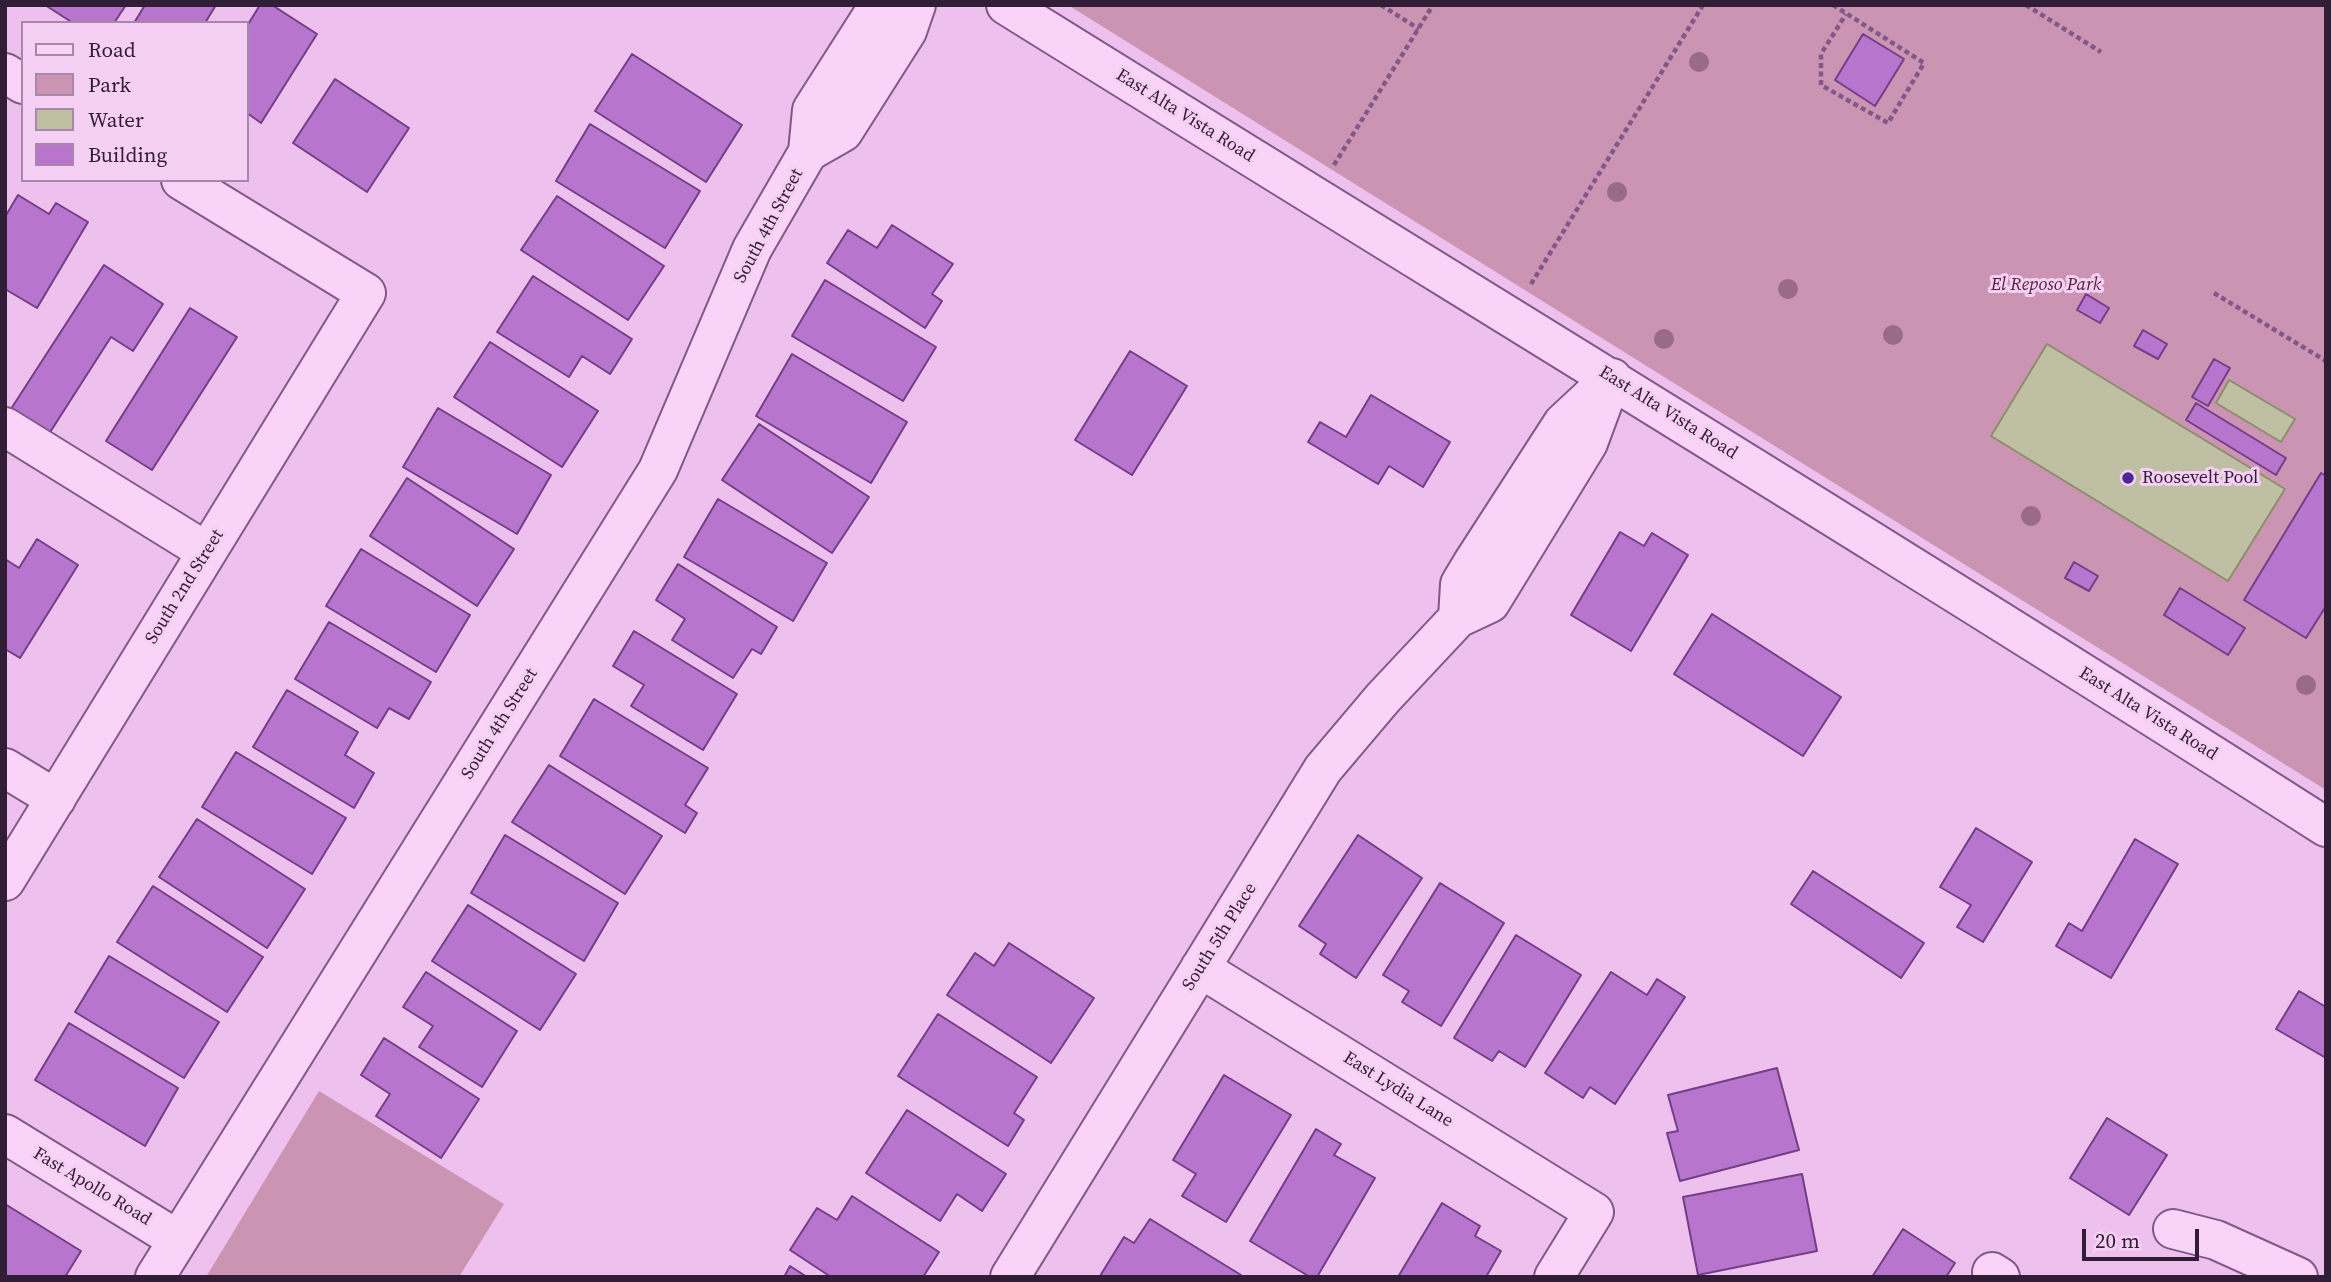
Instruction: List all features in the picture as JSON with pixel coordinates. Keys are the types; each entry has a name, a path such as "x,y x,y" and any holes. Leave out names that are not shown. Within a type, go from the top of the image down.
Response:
{"street":[{"name":"South 4th Street","path":"155,1277 657,470 752,250 808,152 812,110 879,5"},
{"name":"South 4th Street","path":"808,152 842,132 907,31 916,5"},
{"name":"East Alta Vista Road","path":"1006,5 1612,378 2326,827"},
{"path":"5,73 21,83"},
{"path":"834,75 864,98"},
{"name":"South 2nd Street","path":"5,881 366,293 184,182"},
{"name":"South 5th Place","path":"1010,1277 1323,769 1458,618 1490,604 1520,520 1588,443 1612,378"},
{"path":"5,426 207,552"},
{"path":"5,768 55,799"},
{"name":"East Lydia Lane","path":"1200,968 1594,1212 1554,1277"},
{"name":"Fast Apollo Road","path":"5,1134 178,1240"},
{"path":"2173,1228 2216,1240 2298,1277"}],"path":[{"path":"1381,5 1419,29"},
{"path":"1313,196 1433,5"},
{"path":"1511,317 1703,5"},
{"path":"2026,5 2101,52"},
{"path":"1837,6 1924,63 1888,122 1821,85 1821,54 1846,14"},
{"path":"2214,293 2326,361"}],"green space":[{"name":"El Reposo Park","path":"1068,5 2326,5 2326,790"},
{"path":"319,1091 504,1204 459,1277 206,1277"}],"water":[{"path":"2047,344 2285,489 2228,581 1991,436"},
{"path":"2229,380 2295,419 2281,442 2216,403"}],"building":[{"path":"45,5 126,5 115,21 70,21"},
{"path":"145,5 216,5 206,21 135,21"},
{"path":"260,5 272,5 317,34 261,123 248,114 248,24"},
{"path":"1863,34 1904,59 1875,106 1835,80"},
{"path":"632,54 742,125 706,182 595,111"},
{"path":"335,79 409,128 367,192 293,143"},
{"path":"590,124 700,191 665,248 556,181"},
{"path":"18,195 49,214 56,203 88,222 37,308 5,289 5,217"},
{"path":"557,196 664,266 628,320 521,250"},
{"path":"892,225 953,264 932,294 942,301 925,328 827,263 848,230 877,248"},
{"path":"104,265 163,304 133,351 111,337 47,437 9,412"},
{"path":"533,276 632,339 610,374 582,356 569,377 497,332"},
{"path":"825,280 936,347 903,401 792,336"},
{"path":"2086,294 2109,308 2100,323 2077,310"},
{"path":"190,308 237,337 152,470 106,441"},
{"path":"2143,330 2167,344 2158,359 2134,346"},
{"path":"490,342 598,411 562,467 454,397"},
{"path":"1130,351 1187,386 1132,475 1075,440"},
{"path":"792,354 907,422 871,483 756,416"},
{"path":"2214,359 2230,368 2208,406 2192,397"},
{"path":"1371,395 1450,442 1423,487 1389,466 1378,484 1308,442 1320,422 1346,437"},
{"path":"2196,403 2286,458 2276,475 2186,420"},
{"path":"438,408 551,475 517,534 403,467"},
{"path":"759,424 869,497 832,553 722,480"},
{"path":"2321,473 2326,476 2326,606 2306,638 2244,600"},
{"path":"407,478 514,549 477,606 370,536"},
{"path":"718,499 827,563 793,621 684,557"},
{"path":"1620,532 1644,546 1652,533 1688,555 1631,651 1571,615"},
{"path":"37,539 78,565 20,658 5,649 5,559 19,568"},
{"path":"361,549 470,615 436,672 326,606"},
{"path":"2074,562 2098,576 2089,591 2065,578"},
{"path":"678,564 777,627 761,654 752,649 733,678 672,640 685,619 656,600"},
{"path":"2180,588 2245,628 2228,655 2164,615"},
{"path":"1712,614 1841,697 1803,756 1674,674"},
{"path":"329,622 431,682 409,719 389,708 377,728 295,679"},
{"path":"634,631 737,694 703,750 631,706 644,685 613,666"},
{"path":"287,690 358,732 345,755 374,773 354,808 253,747"},
{"path":"594,699 708,768 685,805 697,813 685,833 560,756"},
{"path":"236,752 346,818 312,874 202,807"},
{"path":"549,765 662,836 625,894 512,822"},
{"path":"197,819 305,889 267,948 159,877"},
{"path":"1976,828 2032,862 1983,942 1957,927 1971,905 1940,887"},
{"path":"505,835 618,903 584,961 471,893"},
{"path":"1358,835 1422,878 1356,978 1320,954 1326,944 1299,926"},
{"path":"2135,839 2178,864 2111,978 2056,946 2069,923 2082,931"},
{"path":"1813,871 1924,943 1901,978 1791,904"},
{"path":"1440,883 1504,923 1441,1026 1402,1002 1409,991 1383,975"},
{"path":"153,886 263,957 227,1012 117,942"},
{"path":"468,905 576,974 540,1030 432,961"},
{"path":"1516,935 1581,975 1525,1067 1499,1051 1492,1061 1454,1038"},
{"path":"1009,943 1094,998 1051,1063 947,995 975,953 994,966"},
{"path":"109,956 219,1022 184,1078 75,1012"},
{"path":"426,972 517,1031 482,1087 419,1047 433,1026 403,1007"},
{"path":"1611,972 1647,995 1657,979 1685,997 1615,1104 1590,1087 1583,1098 1545,1073"},
{"path":"2299,991 2326,1007 2326,1058 2276,1029"},
{"path":"938,1014 1037,1077 1014,1113 1024,1120 1008,1146 898,1076"},
{"path":"69,1023 178,1088 145,1146 35,1080"},
{"path":"384,1038 479,1099 441,1158 376,1116 390,1094 361,1075"},
{"path":"1777,1068 1799,1150 1680,1181 1667,1133 1678,1131 1668,1095"},
{"path":"1224,1075 1291,1115 1226,1222 1182,1196 1196,1174 1173,1160"},
{"path":"907,1110 1006,1174 982,1211 957,1194 940,1221 866,1173"},
{"path":"2107,1118 2167,1155 2129,1215 2070,1178"},
{"path":"1316,1129 1341,1144 1334,1155 1375,1178 1317,1277 1310,1277 1250,1241"},
{"path":"1802,1174 1817,1251 1698,1275 1683,1197"},
{"path":"852,1196 939,1252 923,1277 831,1277 790,1250 817,1208 837,1220"},
{"path":"1442,1203 1480,1226 1475,1236 1501,1251 1486,1277 1398,1277"},
{"path":"5,1204 81,1251 65,1277 5,1277"},
{"path":"1150,1219 1241,1275 1240,1277 1100,1276 1124,1237 1134,1243"},
{"path":"1903,1229 1955,1263 1946,1277 1872,1277"},
{"path":"790,1266 807,1277 784,1277"}],"place":[{"name":"Roosevelt Pool","path":"2128,478"}]}
